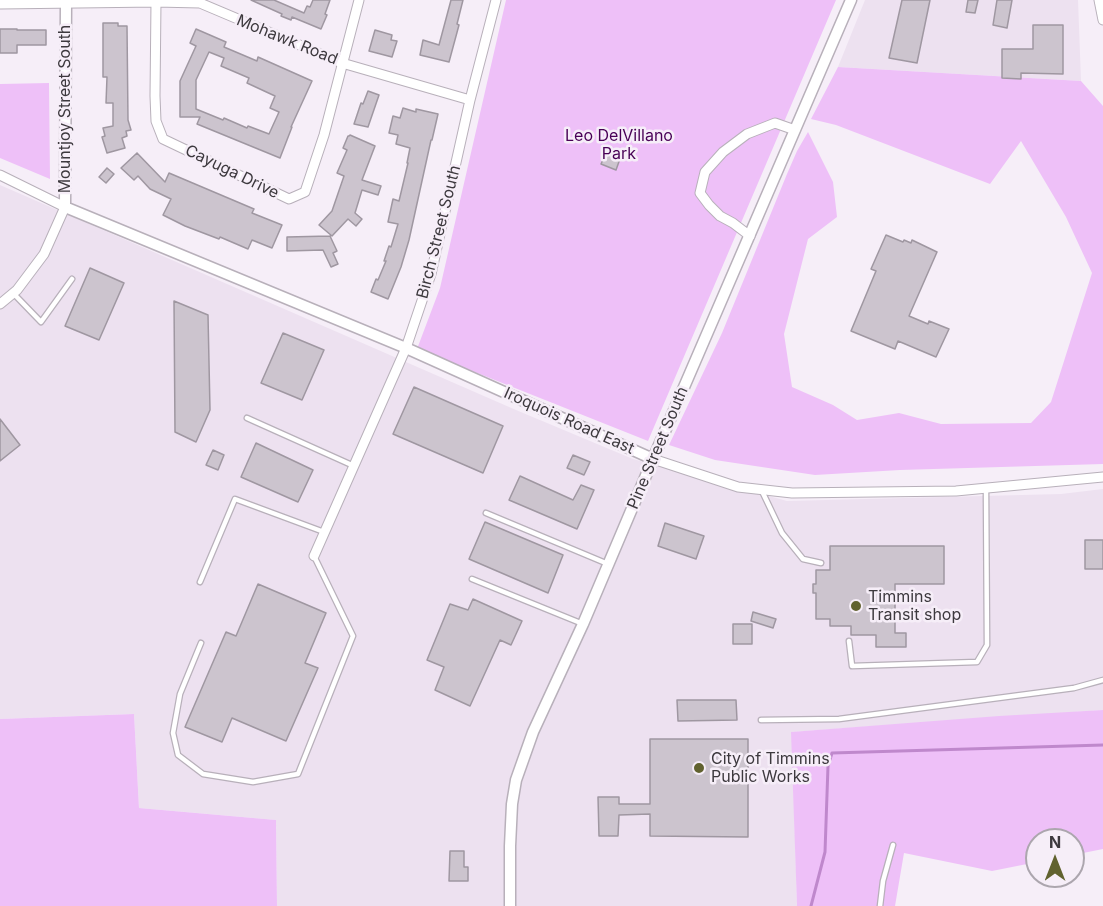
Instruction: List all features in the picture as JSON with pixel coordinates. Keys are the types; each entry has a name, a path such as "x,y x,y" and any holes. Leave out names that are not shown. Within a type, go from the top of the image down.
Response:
{"street":[{"path":"342,63 359,0"},
{"name":"Birch Street South","path":"314,556 406,348 431,274 470,100 496,0"},
{"name":"Pine Street South","path":"510,906 512,804 516,780 532,732 583,624 851,0"},
{"path":"1099,0 1103,20"},
{"name":"Mohawk Road","path":"0,4 66,1 201,2 342,63 470,100"},
{"name":"Mountjoy Street South","path":"0,304 17,290 44,254 65,207 66,1"},
{"name":"Cayuga Drive","path":"156,2 156,121 163,138 289,199 305,192 324,135 342,63"},
{"path":"750,236 720,216 700,193 705,172 723,152 747,134 775,123 795,130"},
{"path":"0,175 65,207"},
{"name":"Iroquois Road East","path":"65,207 406,348 653,459 738,487 792,493 956,491 1103,477"}],"lane":[{"path":"13,293 42,322 72,279"},
{"path":"247,417 354,466"},
{"path":"849,641 852,666 977,662 987,645 986,488"},
{"path":"761,489 782,533 804,559 821,563"},
{"path":"200,582 235,499 324,532"},
{"path":"486,513 608,564"},
{"path":"201,643 180,694 173,733 178,755 203,774 253,782 298,774 353,636 314,556"},
{"path":"472,579 583,624"},
{"path":"761,720 839,718 1074,688 1103,680"},
{"path":"880,906 883,881 893,845"}],"shaded area":[{"path":"865,0 1078,0 1081,81 838,67"},
{"path":"0,185 633,459 787,501 1061,494 1103,489 1103,710 792,732 797,906 277,906 276,820 139,808 134,714 0,719"}],"green space":[{"name":"Leo DelVillano Park","path":"506,0 836,0 648,441 417,349 440,288"},
{"path":"838,67 1081,81 1103,106 1103,464 815,475 715,460 669,445 722,333 787,174 808,132 833,182 837,217 808,239 784,334 792,387 833,405 857,420 899,413 941,424 1031,423 1051,402 1092,273 1066,217 1021,141 990,184 836,125 811,119"},
{"path":"49,83 50,179 0,158 0,84"},
{"path":"1103,710 1103,849 1085,853 1085,828 1025,828 1025,864 992,871 904,853 895,906 797,906 791,732"},
{"path":"134,714 139,808 276,820 277,906 0,906 0,719"}],"building":[{"path":"251,0 274,0 304,13 313,0 330,0 321,29 292,17 291,20 281,16 282,14"},
{"path":"451,0 463,0 449,62 420,55 423,40 439,45"},
{"path":"902,0 930,0 917,63 889,58"},
{"path":"968,0 978,0 975,13 966,12"},
{"path":"997,0 1012,0 1007,28 993,25"},
{"path":"103,23 118,23 118,26 127,26 128,120 131,130 126,131 127,136 122,138 125,148 107,153 102,137 105,136 103,128 113,126 113,103 106,103 107,77 103,77"},
{"path":"1033,25 1063,25 1063,74 1021,73 1021,79 1002,78 1002,49 1033,49"},
{"path":"0,29 46,30 46,45 17,45 17,53 0,53"},
{"path":"196,29 226,42 224,47 257,61 258,57 312,81 280,158 197,124 200,117 180,117 180,81 196,46 190,43","holes":["209,52 224,58 221,66 249,78 247,83 275,96 270,108 279,112 269,134 196,109 196,80"]},
{"path":"375,30 392,35 391,40 397,41 392,57 369,51"},
{"path":"368,91 379,95 368,127 354,124"},
{"path":"403,108 438,114 409,240 388,299 371,292 386,261 384,261 398,224 388,222 393,199 399,201 410,148 396,144 398,135 389,133 393,116 400,118"},
{"path":"350,135 375,146 362,180 381,186 378,195 362,190 355,213 362,219 356,226 348,219 332,236 319,225 332,211 344,176 337,173 347,150 343,148"},
{"path":"607,151 621,156 616,170 601,164"},
{"path":"137,153 165,182 169,173 254,209 252,213 282,225 272,248 252,240 248,249 185,226 163,215 171,199 150,189 138,176 134,180 121,168"},
{"path":"107,168 114,174 106,183 99,177"},
{"path":"886,235 903,242 904,240 911,243 912,240 937,252 909,316 949,329 936,357 898,341 895,349 851,331 876,271 871,269"},
{"path":"330,236 337,251 333,253 338,264 331,267 323,250 287,251 287,237"},
{"path":"90,268 124,283 99,340 65,326"},
{"path":"174,301 208,315 210,410 196,442 175,432"},
{"path":"283,333 324,350 302,400 261,383"},
{"path":"414,387 503,426 483,473 393,434"},
{"path":"0,419 20,445 0,461"},
{"path":"256,443 313,470 298,502 241,477"},
{"path":"213,450 224,455 218,470 206,465"},
{"path":"573,455 590,462 584,475 567,468"},
{"path":"520,476 573,500 581,485 594,490 577,529 509,500"},
{"path":"485,522 563,555 548,593 469,559"},
{"path":"665,523 704,536 696,559 658,546"},
{"path":"1085,540 1103,540 1103,569 1085,569"},
{"name":"Timmins Transit shop","path":"830,546 944,546 944,584 895,584 895,633 906,633 906,647 876,647 876,635 851,635 851,626 830,626 830,619 816,619 816,593 813,593 813,584 816,584 816,570 830,570"},
{"path":"258,584 326,613 305,663 318,668 286,741 232,718 222,742 185,727 226,632 236,636"},
{"path":"473,599 522,621 511,645 500,640 470,706 435,690 444,667 427,660 450,604 468,610"},
{"path":"753,612 776,619 773,628 751,621"},
{"path":"733,624 752,624 752,644 733,644"},
{"path":"677,700 736,700 737,720 678,721"},
{"name":"City of Timmins Public Works","path":"650,739 748,739 748,837 650,836 650,814 619,815 618,836 599,836 598,797 619,797 619,804 650,804"},
{"path":"450,851 464,851 464,867 468,867 468,881 449,881"}],"waterway":[{"path":"811,906 825,852 828,766 832,753 1103,745"}],"place":[{"name":"Timmins Transit shop","path":"856,606"},
{"name":"City of Timmins Public Works","path":"699,768"}]}
